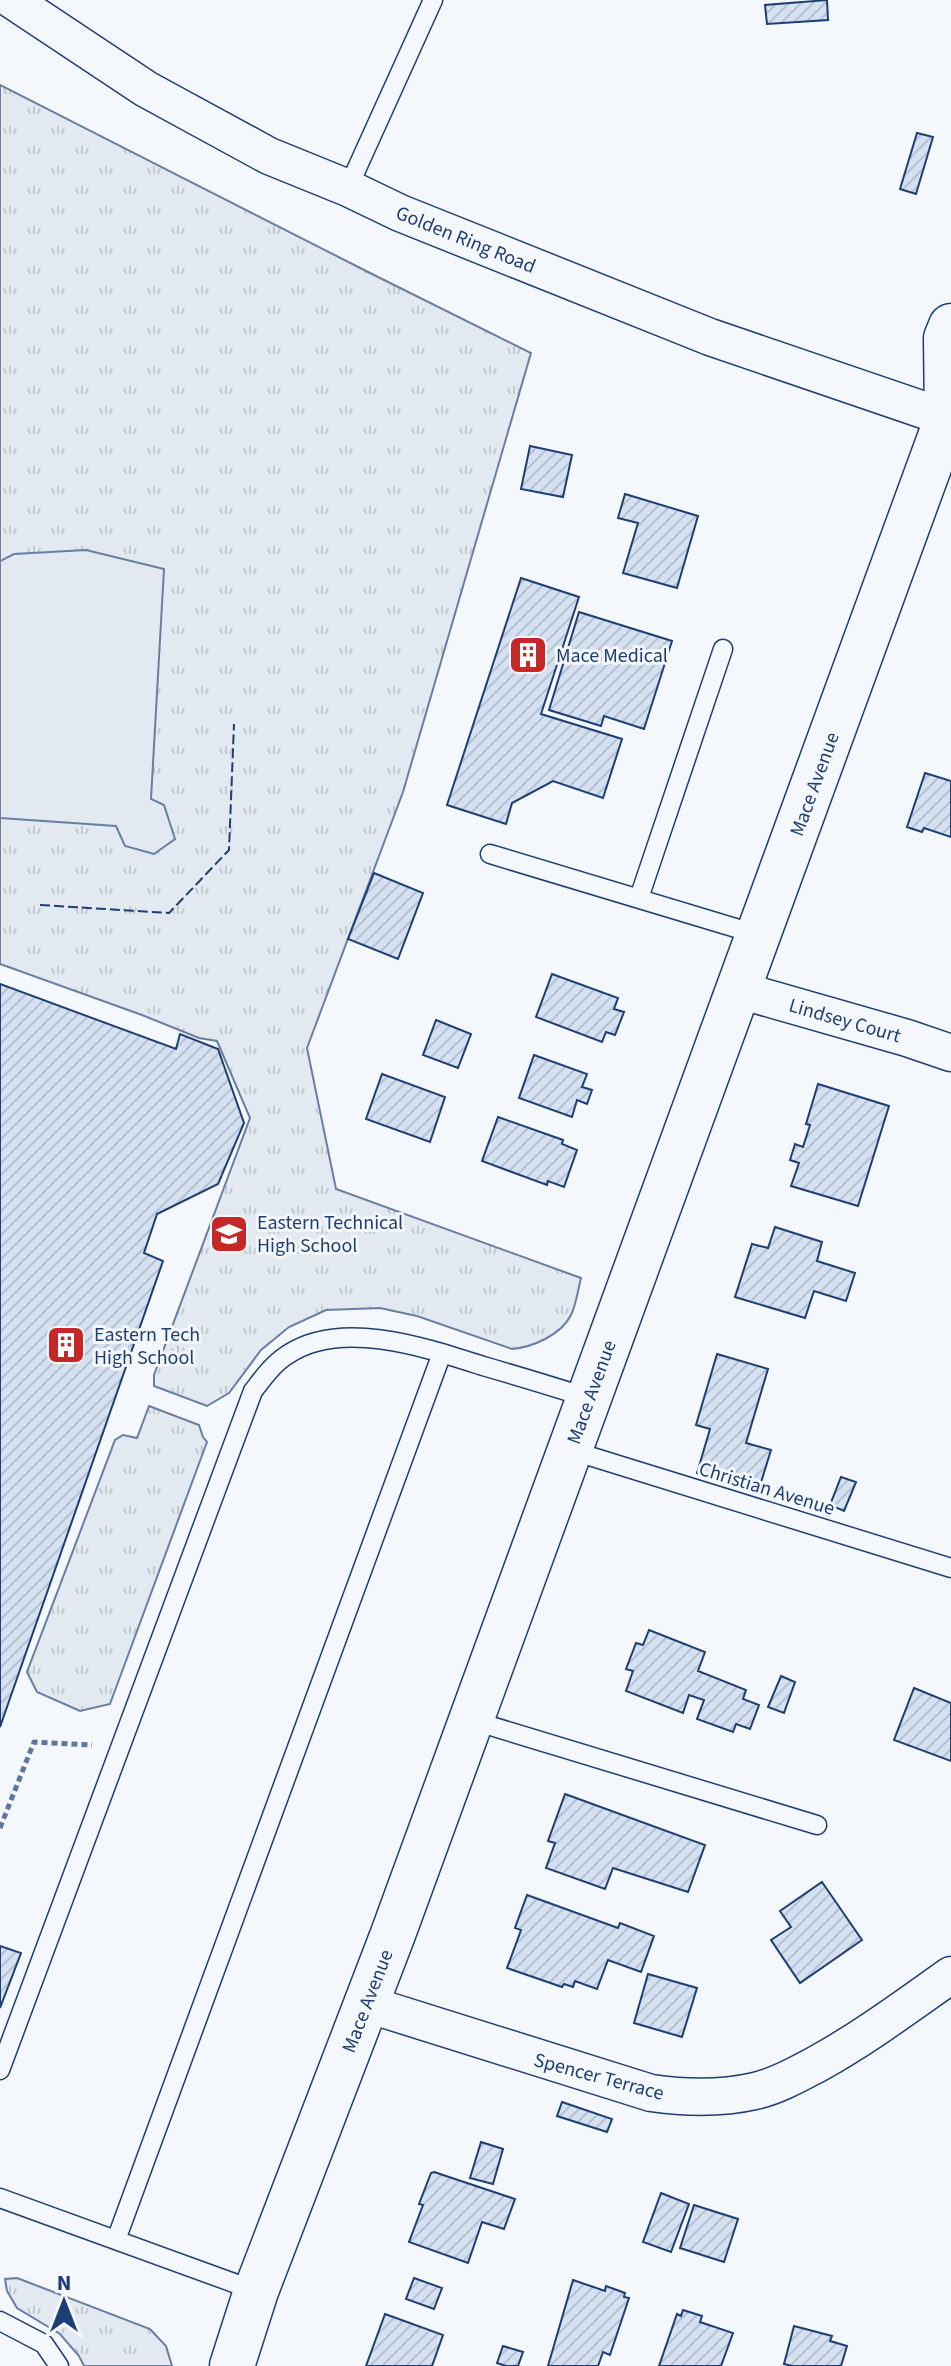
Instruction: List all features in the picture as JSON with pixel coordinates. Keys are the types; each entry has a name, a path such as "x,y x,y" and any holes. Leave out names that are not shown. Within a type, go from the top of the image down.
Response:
{"main road":[{"name":"Mace Avenue","path":"232,2366 256,2291 367,2004 950,417 946,338 951,326"}],"street":[{"name":"Golden Ring Road","path":"12,0 146,89 269,156 400,213 710,337 950,417"},
{"name":"Lindsey Court","path":"739,990 951,1053"},
{"name":"Spencer Terrace","path":"367,2004 651,2093 719,2097 758,2091 794,2076 853,2042 951,1975"}],"lane":[{"path":"348,188 433,0"},
{"path":"639,898 723,649"},
{"path":"490,854 759,935"},
{"path":"0,2070 253,1391 271,1369 288,1354 310,1344 347,1337 406,1342 589,1398"},
{"path":"116,2240 442,1353"},
{"name":"Christian Avenue","path":"570,1450 951,1568"},
{"path":"471,1720 817,1825"},
{"path":"0,2198 256,2291"},
{"path":"0,2321 44,2344 59,2366"}],"path":[{"path":"0,1828 34,1742 120,1746"}],"green space":[{"path":"0,85 531,353 403,792 307,1048 336,1189 581,1278 571,1315 561,1328 537,1343 512,1349 417,1316 380,1308 326,1310 289,1327 261,1350 229,1393 207,1406 154,1386 154,1375 250,1118 217,1041 199,1038 0,964"},
{"path":"86,550 164,569 151,799 164,805 175,839 154,854 125,846 116,826 0,818 0,561 14,554"},
{"path":"149,1406 199,1425 207,1442 110,1704 80,1711 37,1692 27,1672 115,1440 123,1435 137,1438"},
{"path":"17,2278 150,2329 166,2346 172,2366 84,2366 60,2334 17,2308 7,2291 5,2279"}],"building":[{"path":"827,0 828,20 767,24 765,5"},
{"path":"917,133 933,137 916,194 900,189"},
{"path":"530,446 572,455 563,497 521,489"},
{"path":"625,494 698,516 677,588 623,573 638,523 618,518"},
{"name":"Mace Medical","path":"521,578 579,597 541,714 622,739 603,798 553,781 512,803 506,824 447,805"},
{"path":"579,612 672,641 644,729 604,716 601,726 549,710"},
{"path":"925,773 951,781 951,837 924,828 922,832 907,827"},
{"path":"374,873 423,893 398,959 348,939"},
{"path":"552,974 618,998 614,1009 624,1012 615,1035 606,1032 602,1042 536,1017"},
{"name":"Eastern Tech High School","path":"0,984 176,1049 180,1034 218,1049 244,1123 218,1184 157,1214 144,1253 163,1261 0,1727"},
{"path":"436,1020 471,1034 458,1068 423,1055"},
{"path":"534,1055 587,1074 582,1087 592,1090 587,1104 577,1100 572,1117 519,1098"},
{"path":"382,1074 445,1097 430,1142 366,1119"},
{"path":"818,1084 889,1106 858,1206 791,1186 799,1163 790,1160 795,1144 803,1147 810,1125 806,1124"},
{"path":"498,1117 563,1140 562,1144 577,1150 564,1187 548,1181 547,1185 482,1161"},
{"path":"775,1227 822,1242 817,1261 855,1273 846,1301 814,1291 805,1318 735,1297 752,1244 768,1248"},
{"path":"717,1354 768,1369 746,1443 771,1450 758,1492 697,1473 710,1429 696,1425"},
{"path":"841,1477 856,1482 844,1511 830,1505"},
{"path":"649,1630 705,1652 698,1671 746,1690 743,1699 759,1705 750,1729 736,1724 733,1732 697,1719 704,1700 689,1695 683,1713 626,1691 633,1671 626,1669 636,1643 643,1645"},
{"path":"781,1676 795,1682 784,1713 768,1707"},
{"path":"914,1688 951,1703 951,1761 894,1740"},
{"path":"565,1794 705,1845 688,1892 613,1868 605,1889 546,1868 555,1843 548,1841"},
{"path":"822,1882 862,1940 800,1983 771,1940 791,1927 780,1911"},
{"path":"527,1895 618,1928 620,1923 654,1936 641,1972 608,1960 597,1989 575,1981 573,1987 564,1984 562,1987 507,1968 521,1930 515,1928"},
{"path":"0,1946 21,1953 0,2008"},
{"path":"648,1974 697,1988 682,2037 634,2023"},
{"path":"562,2102 612,2119 607,2132 557,2116"},
{"path":"481,2142 503,2149 493,2184 470,2178"},
{"path":"434,2172 515,2199 504,2229 482,2222 468,2263 409,2242 423,2205 419,2204"},
{"path":"661,2193 689,2204 671,2252 643,2242"},
{"path":"694,2205 738,2219 724,2262 680,2248"},
{"path":"414,2278 442,2288 434,2309 406,2299"},
{"path":"573,2280 605,2291 606,2286 625,2293 624,2297 629,2298 610,2355 603,2352 598,2366 548,2366"},
{"path":"683,2310 702,2316 700,2322 733,2333 721,2366 659,2366 677,2314 681,2316"},
{"path":"385,2314 443,2335 432,2366 366,2366"},
{"path":"794,2326 832,2336 830,2341 847,2346 841,2366 784,2364"},
{"path":"503,2346 523,2352 518,2366 497,2363"}],"fence":[{"path":"40,905 169,913 229,850 234,724"}],"place":[{"name":"Mace Medical","path":"528,655"},
{"name":"Eastern Technical High School","path":"229,1234"},
{"name":"Eastern Tech High School","path":"66,1345"}]}
